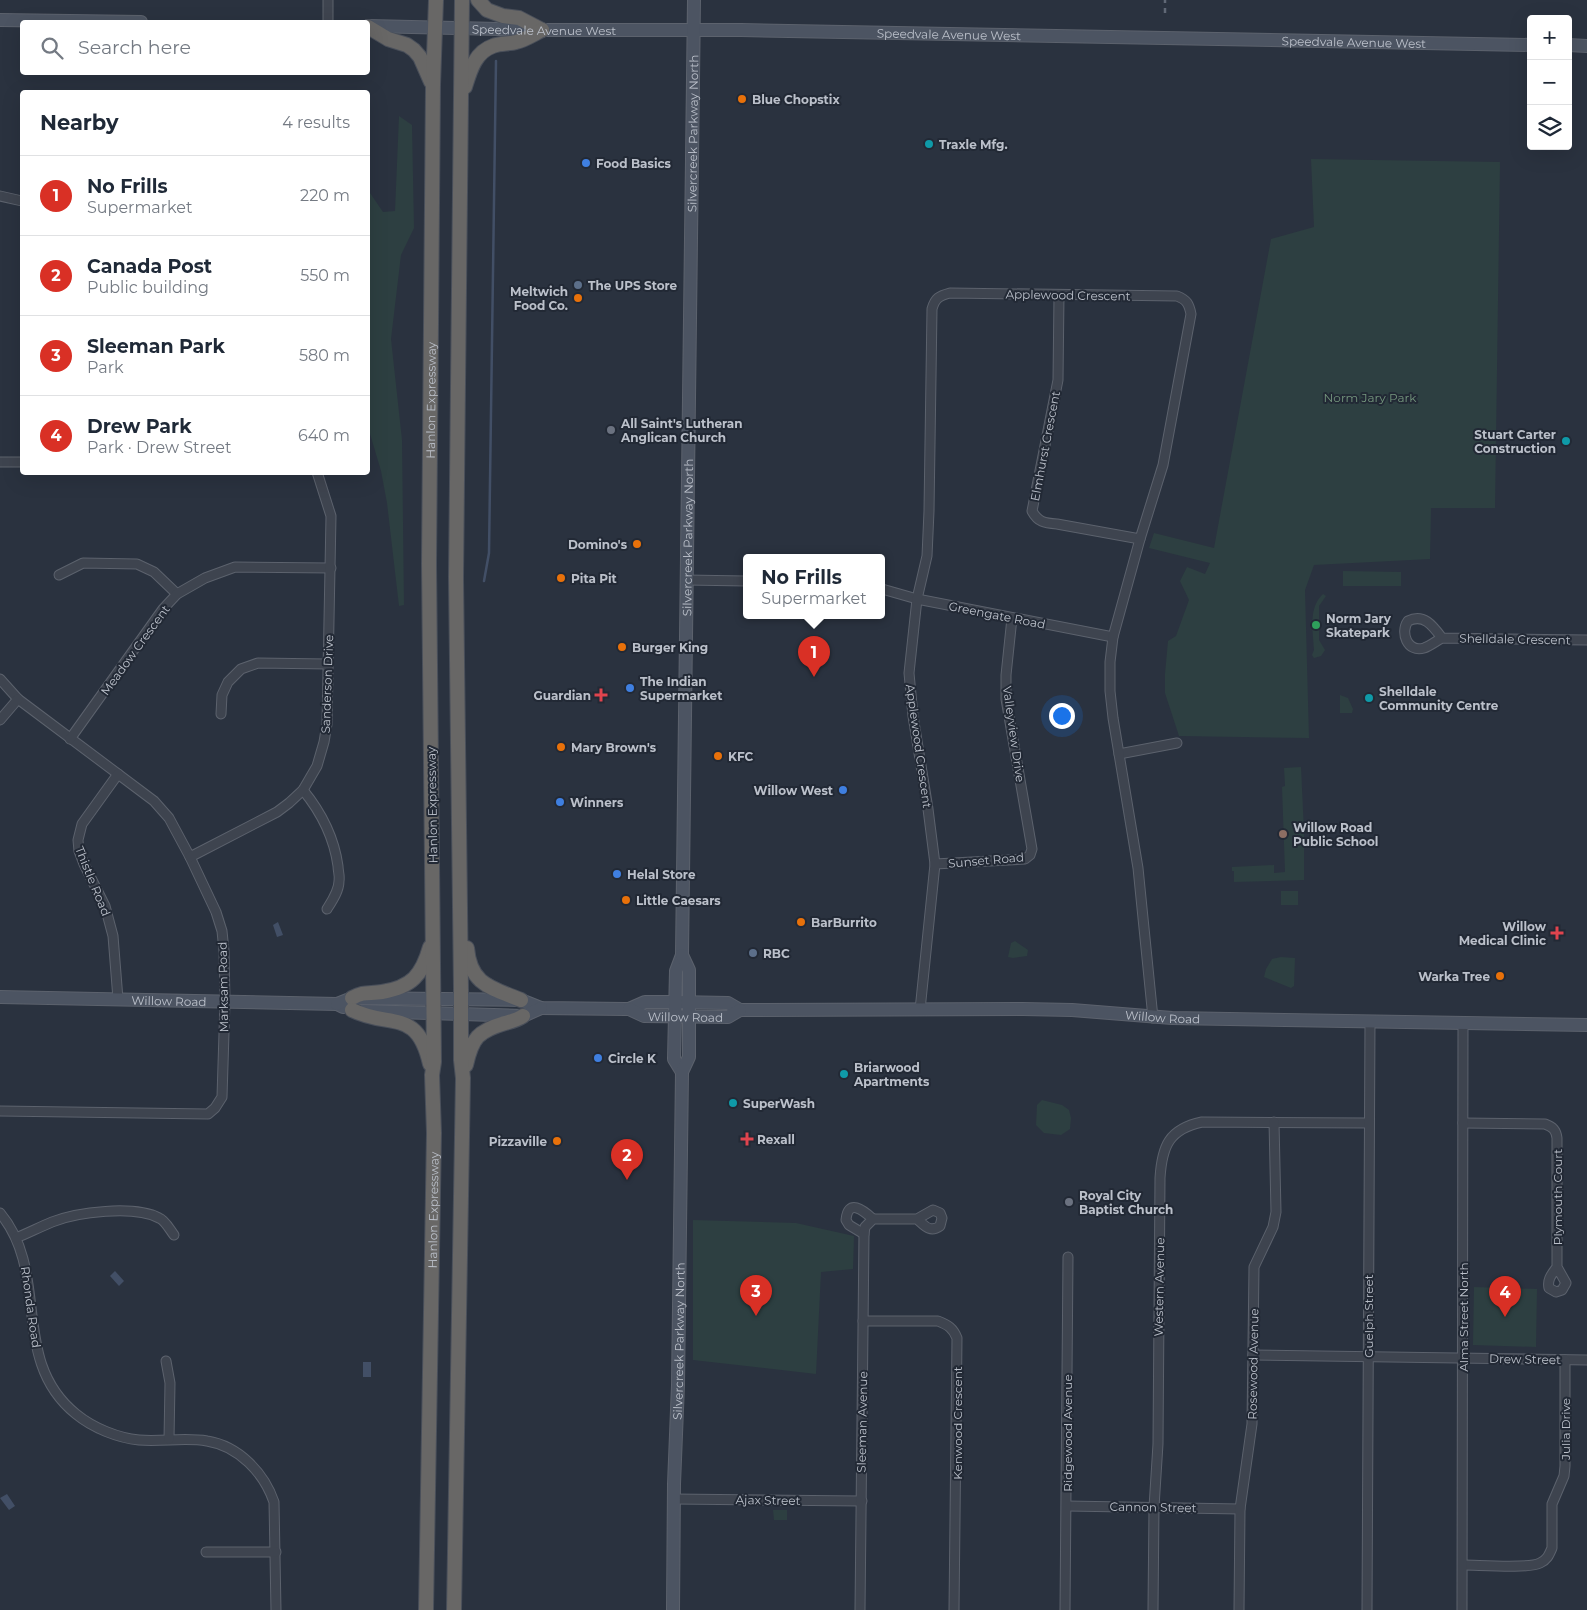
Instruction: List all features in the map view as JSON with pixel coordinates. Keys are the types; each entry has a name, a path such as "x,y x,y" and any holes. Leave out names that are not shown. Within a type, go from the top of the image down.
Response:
{"highway":[{"name":"Hanlon Expressway","path":"426,1610 434,1133 432,1075 434,1062 434,937 429,564 432,85 436,0"},
{"name":"Hanlon Expressway","path":"454,1610 463,1078 461,1060 459,915 456,476 462,0"},
{"path":"478,0 487,10 503,16 519,18 542,30"},
{"path":"370,27 388,39 407,45 414,50 423,63 432,85"},
{"path":"461,100 472,66 484,51 493,46 518,42 542,30"},
{"path":"459,915 466,929 467,953 471,970 480,983 521,1000"},
{"path":"432,1075 426,1049 420,1036 413,1029 400,1022 363,1016 352,1004 361,992 382,992 406,985 415,979 425,964 434,937"},
{"path":"463,1078 472,1042 481,1032 517,1020 523,1016"}],"main road":[{"name":"Silvercreek Parkway North","path":"682,1072 674,1059 676,971 682,955 694,0"},
{"path":"0,20 20,20"},
{"name":"Speedvale Avenue West","path":"370,26 1527,45"},
{"path":"1572,46 1587,46"},
{"name":"Silvercreek Parkway North","path":"673,1610 682,1072 689,1057 689,970 682,955"},
{"name":"Willow Road","path":"0,997 337,1004 434,999 521,1000 540,1008 629,1008 645,1002 675,1002 728,1003 740,1010 1072,1010 1153,1018 1587,1025"},
{"name":"Willow Road","path":"352,1004 434,1013 523,1016 540,1008"},
{"name":"Willow Road","path":"629,1008 644,1016 728,1017 740,1010"}],"street":[{"path":"328,0 328,20"},
{"path":"0,196 20,201"},
{"name":"Applewood Crescent","path":"920,1010 935,864 928,809 912,716 909,673 917,600 927,556 932,309 934,300 950,293 1177,296 1186,300 1190,305 1192,314 1163,465 1113,637 1110,662 1110,691 1138,868 1153,1018"},
{"name":"Elmhurst Crescent","path":"1059,295 1058,380 1032,511 1036,518 1044,523 1140,539"},
{"path":"0,462 20,462"},
{"name":"Sanderson Drive","path":"190,857 277,812 302,790 317,766 327,724 331,516 318,475"},
{"path":"59,575 83,563 136,564 154,572 177,594"},
{"name":"Meadow Crescent","path":"70,739 163,609 177,594 205,578 235,567 330,568"},
{"path":"686,580 743,581"},
{"name":"Greengate Road","path":"885,590 917,600 1113,637"},
{"name":"Valleyview Drive","path":"1012,618 1006,675 1006,699 1032,849"},
{"name":"Shelldale Crescent","path":"1442,638 1587,640"},
{"path":"221,714 222,695 228,682 241,669 258,663 328,664"},
{"name":"Marksam Road","path":"0,678 18,699 154,800 169,818 216,912 222,931 225,1001 222,1097 215,1108 208,1114 0,1112"},
{"path":"0,720 18,699"},
{"path":"1119,754 1177,743"},
{"name":"Thistle Road","path":"118,774 82,824 78,840 79,851 105,906 113,936 118,1000"},
{"path":"302,790 315,805 328,828 336,856 340,881 327,909"},
{"name":"Sunset Road","path":"935,864 1025,859 1030,856 1032,849"},
{"name":"Guelph Street","path":"1367,1610 1370,1021"},
{"name":"Alma Street North","path":"1462,1610 1463,1023"},
{"name":"Western Avenue","path":"1153,1610 1154,1507 1158,1444 1160,1178 1161,1159 1164,1148 1176,1133 1192,1124 1202,1122 1368,1123"},
{"name":"Rosewood Avenue","path":"1239,1610 1240,1509 1252,1424 1254,1268 1273,1227 1276,1212 1274,1122"},
{"name":"Plymouth Court","path":"1463,1123 1546,1124 1556,1132 1557,1267"},
{"path":"873,1219 865,1227 864,1234 849,1225 846,1220 848,1211 857,1207 873,1219 917,1220"},
{"path":"16,1238 53,1222 86,1214 110,1212 136,1212 160,1218 174,1235"},
{"name":"Rhonda Road","path":"0,1213 16,1238 25,1264 31,1292 33,1330 39,1359 48,1380 59,1396 76,1414 108,1432 139,1440 208,1441 226,1447 240,1455 261,1475 270,1490 274,1502 276,1610"},
{"name":"Sleeman Avenue","path":"860,1610 864,1234"},
{"name":"Ridgewood Avenue","path":"1065,1610 1068,1257"},
{"name":"Kenwood Crescent","path":"863,1321 938,1321 947,1324 954,1330 957,1338 954,1610"},
{"name":"Drew Street","path":"1253,1355 1587,1360"},
{"name":"Julia Drive","path":"1463,1565 1533,1566 1547,1560 1550,1554 1552,1548 1552,1504 1564,1476 1565,1466 1565,1360"},
{"path":"166,1361 170,1383 170,1439"},
{"name":"Ajax Street","path":"674,1499 862,1501"},
{"name":"Cannon Street","path":"1067,1506 1240,1509"},
{"path":"206,1552 276,1552"}],"green space":[{"path":"399,116 412,125 414,228 401,255 391,339 402,440 404,605 399,606 387,503 381,471 370,434 370,193 383,212 395,211"},
{"name":"Norm Jary Park","path":"1311,159 1500,162 1495,508 1431,508 1430,559 1314,565 1305,590 1309,738 1179,736 1165,693 1168,641 1176,636 1189,600 1180,581 1187,567 1205,574 1210,563 1149,548 1154,533 1214,548 1271,239 1314,227"},
{"path":"1343,571 1401,572 1401,586 1343,586"},
{"name":"Norm Jary Skatepark","path":"1323,594 1326,596 1319,606 1319,640 1325,650 1321,656 1314,658 1312,655 1314,650 1312,620 1315,606"},
{"path":"1340,695 1348,698 1353,709 1352,713 1340,713"},
{"path":"1301,767 1304,880 1234,882 1232,867 1274,865 1274,873 1285,872 1282,787 1285,786 1284,768"},
{"path":"1281,891 1298,891 1298,905 1281,905"},
{"path":"1015,941 1028,950 1027,956 1008,957 1011,943"},
{"path":"1281,957 1295,958 1294,986 1291,988 1264,977 1272,959"},
{"path":"1042,1100 1062,1105 1069,1110 1071,1118 1070,1129 1061,1135 1044,1133 1036,1125 1037,1105"},
{"path":"693,1220 796,1223 854,1236 853,1269 821,1272 816,1374 693,1360"},
{"path":"1474,1287 1537,1289 1536,1347 1473,1345"},
{"path":"773,1510 787,1510 787,1520 774,1520"}],"water":[{"path":"278,922 283,935 277,937 273,925"},
{"path":"115,1271 124,1281 119,1286 110,1276"},
{"path":"363,1362 371,1362 371,1377 363,1377"},
{"path":"7,1494 15,1506 9,1510 0,1498"}],"waterway":[{"path":"484,581 489,553 496,61"}],"railway":[{"path":"1165,0 1165,13"}],"place":[{"name":"Blue Chopstix","path":"742,99"},
{"name":"Traxle Mfg.","path":"929,144"},
{"name":"Food Basics","path":"586,163"},
{"name":"The UPS Store","path":"578,285"},
{"name":"Meltwich Food Co.","path":"578,298"},
{"name":"All Saint's Lutheran Anglican Church","path":"611,430"},
{"name":"Stuart Carter Construction","path":"1566,441"},
{"name":"Domino's","path":"637,544"},
{"name":"Pita Pit","path":"561,578"},
{"name":"Norm Jary Skatepark","path":"1316,625"},
{"name":"Burger King","path":"622,647"},
{"name":"No Frills","path":"814,677"},
{"name":"The Indian Supermarket","path":"630,688"},
{"name":"Guardian","path":"601,695"},
{"name":"Shelldale Community Centre","path":"1369,698"},
{"name":"Mary Brown's","path":"561,747"},
{"name":"KFC","path":"718,756"},
{"name":"Willow West","path":"843,790"},
{"name":"Winners","path":"560,802"},
{"name":"Willow Road Public School","path":"1283,834"},
{"name":"Helal Store","path":"617,874"},
{"name":"Little Caesars","path":"626,900"},
{"name":"BarBurrito","path":"801,922"},
{"name":"Willow Medical Clinic","path":"1557,933"},
{"name":"RBC","path":"753,953"},
{"name":"Warka Tree","path":"1500,976"},
{"name":"Circle K","path":"598,1058"},
{"name":"Briarwood Apartments","path":"844,1074"},
{"name":"SuperWash","path":"733,1103"},
{"name":"Rexall","path":"747,1139"},
{"name":"Pizzaville","path":"557,1141"},
{"name":"Canada Post","path":"627,1180"},
{"name":"Royal City Baptist Church","path":"1069,1202"},
{"name":"Sleeman Park","path":"756,1316"},
{"name":"Drew Park","path":"1505,1317"}]}
